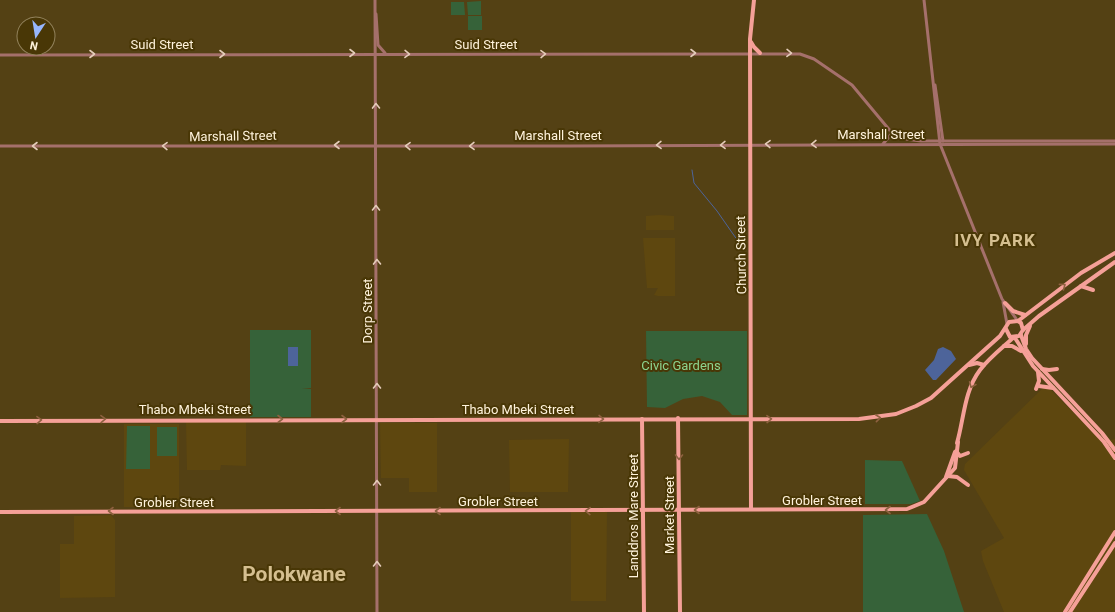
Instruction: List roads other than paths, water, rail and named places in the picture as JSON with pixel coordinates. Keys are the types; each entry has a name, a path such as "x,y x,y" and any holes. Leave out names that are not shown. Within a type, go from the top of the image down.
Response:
{"main road":[{"name":"Church Street","path":"751,509 750,39 754,0"},
{"path":"750,39 754,47 760,53"},
{"path":"1115,253 1081,274 1025,315 1017,320 1012,320 1007,324 1006,329 1008,335 1014,338 1054,388 1104,442 1115,458"},
{"path":"1025,352 1021,335 1023,330 1080,286 1115,262"},
{"path":"1080,286 1093,290"},
{"path":"1005,303 1013,310 1025,315"},
{"path":"1017,320 1021,323 1023,330"},
{"path":"1025,352 1026,335 1032,322"},
{"name":"Thabo Mbeki Street","path":"0,421 751,419 884,417 916,406 938,392 1006,329"},
{"path":"1014,338 1021,335"},
{"name":"Grobler Street","path":"0,512 907,509 921,505 956,466 956,451 969,393 974,379 984,365 1014,338"},
{"path":"1003,347 1012,346 1025,352"},
{"path":"966,366 977,363 984,365"},
{"path":"1040,370 1057,369"},
{"path":"1040,370 1038,387 1054,388"},
{"path":"1040,370 1105,436 1115,450"},
{"name":"Market Street","path":"678,418 680,612"},
{"name":"Landdros Mare Street","path":"642,419 644,612"},
{"name":"Grobler Street","path":"946,478 958,442"},
{"path":"956,451 960,456 968,453"},
{"path":"946,478 957,477 968,485"},
{"path":"1065,612 1115,532"},
{"path":"1070,612 1115,542"}],"street":[{"name":"Dorp Street","path":"375,0 377,612"},
{"path":"924,0 942,144 1002,299 1007,324"},
{"name":"Dorp Street","path":"375,10 378,44 386,53"},
{"name":"Suid Street","path":"0,55 375,53 800,54 814,59 852,85 892,133"},
{"path":"883,144 892,133 914,141 942,144"},
{"name":"Marshall Street","path":"0,146 569,146 1115,142"},
{"path":"1002,299 1017,320"}],"water":[{"path":"288,347 298,347 298,366 288,366"},
{"path":"943,347 951,351 956,359 936,380 933,380 925,370 934,360 938,349"}],"waterway":[{"path":"692,170 694,183 717,211 740,244"}],"district":[{"name":"IVY PARK","path":"995,240"},
{"name":"Polokwane","path":"294,574"}],"park label":[{"name":"Civic Gardens","path":"681,365"}]}
